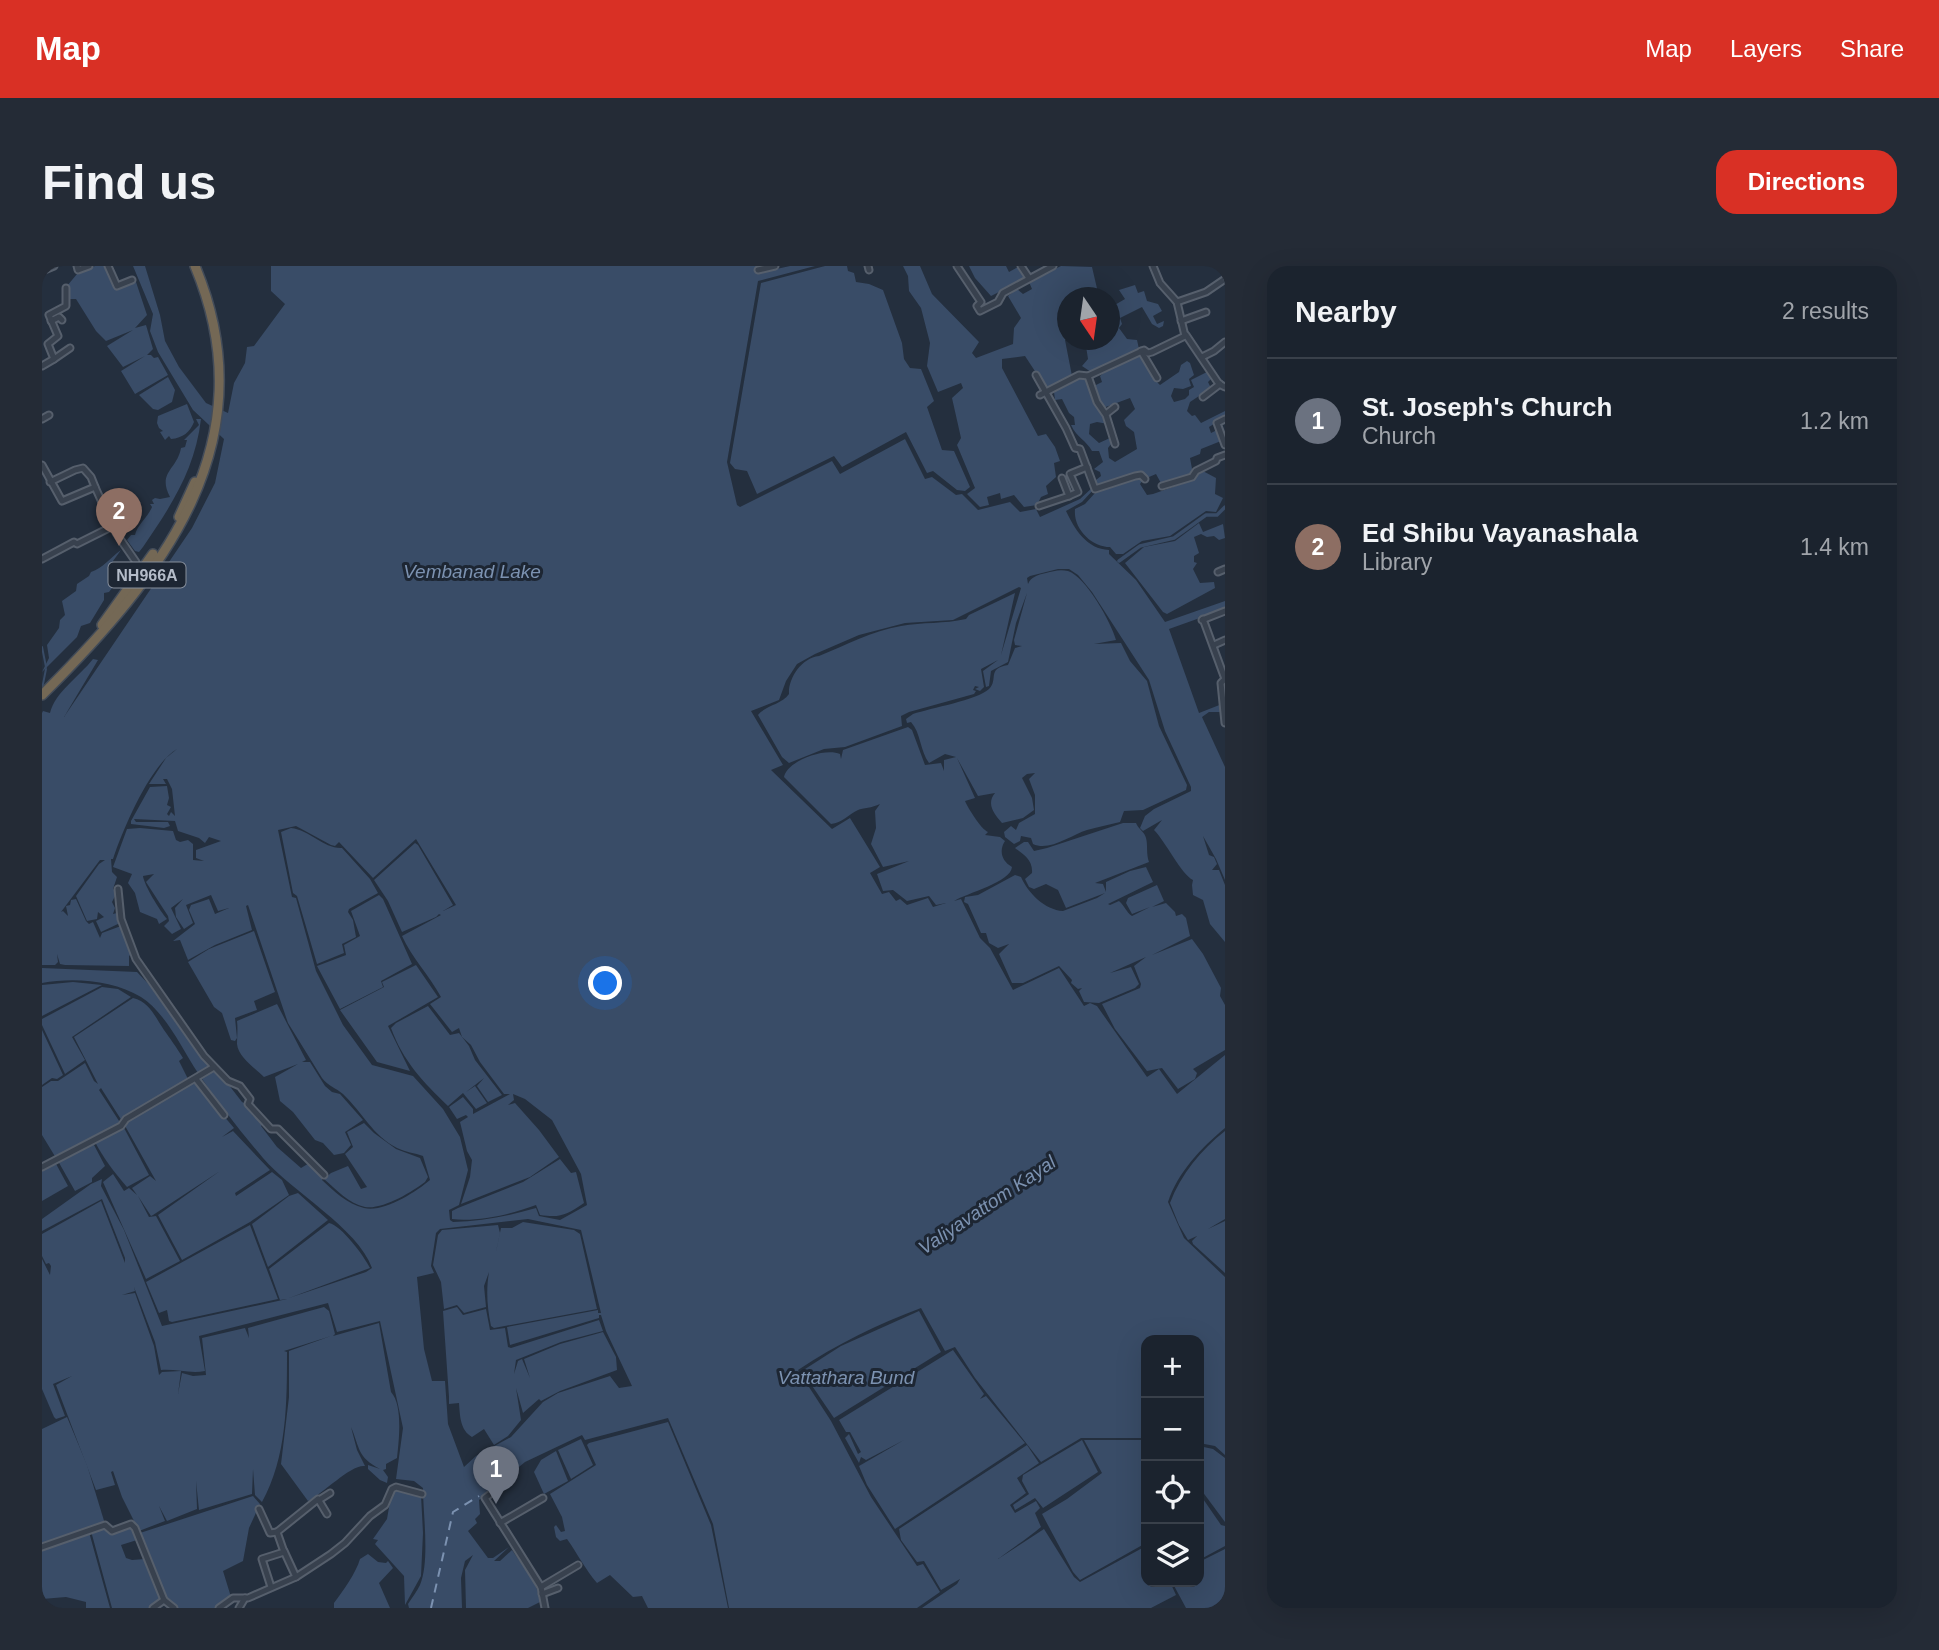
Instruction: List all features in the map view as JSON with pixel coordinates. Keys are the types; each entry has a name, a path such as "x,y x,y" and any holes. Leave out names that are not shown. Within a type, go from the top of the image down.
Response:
{"highway":[{"name":"NH966A","path":"189,266 210,329 217,395"},
{"name":"NH966A","path":"44,690 120,612 182,523 200,487 217,395 217,338 211,311 195,266"},
{"name":"NH966A","path":"44,690 101,626 178,517 195,483 212,433"}],"street":[{"path":"42,271 54,266"},
{"path":"77,266 78,270 89,266"},
{"path":"108,266 117,286 132,280"},
{"path":"758,270 775,266"},
{"path":"957,266 981,302 977,306 980,311"},
{"path":"1021,266 1028,278"},
{"path":"971,311 980,311 998,302 1003,293 1053,266"},
{"path":"1153,266 1160,283 1177,302 1186,335 1222,386 1203,397"},
{"path":"1177,302 1206,292 1225,279"},
{"path":"54,359 48,344 58,337 49,314 66,306 66,288"},
{"path":"1181,321 1206,312"},
{"path":"51,321 59,317 62,320"},
{"path":"1040,395 1079,375 1088,376 1141,351 1152,352 1186,335"},
{"path":"1202,357 1225,342"},
{"path":"42,366 70,348"},
{"path":"1141,351 1157,378"},
{"path":"1036,375 1074,448 1080,449 1095,489 1135,476 1141,475 1145,479"},
{"path":"1088,376 1097,402 1106,414 1115,444"},
{"path":"1106,414 1115,407"},
{"path":"42,419 49,415"},
{"path":"1225,419 1217,423 1225,445"},
{"path":"1161,486 1192,477 1196,471 1225,454"},
{"path":"42,466 62,501 95,487"},
{"path":"1039,506 1077,492 1070,474 1087,467"},
{"path":"50,482 83,468 91,477 113,526 136,562 131,585"},
{"path":"1062,478 1069,496"},
{"path":"42,559 113,526"},
{"path":"1218,572 1225,569"},
{"path":"1225,611 1201,620 1214,645 1224,679 1220,683 1225,723"},
{"path":"1214,645 1225,640"},
{"path":"118,889 121,919 136,959 204,1056 228,1082 240,1086 250,1099 248,1104 271,1129 278,1129 324,1175"},
{"path":"42,1167 121,1126 126,1119 215,1068"},
{"path":"196,1080 223,1115"},
{"path":"219,1608 233,1598 245,1598 296,1577 345,1544 370,1516 385,1505 392,1489 396,1487 422,1494"},
{"path":"259,1509 271,1534 330,1493"},
{"path":"489,1494 485,1498 541,1589 545,1608"},
{"path":"500,1523 543,1498"},
{"path":"319,1500 327,1514"},
{"path":"42,1547 106,1525 112,1531 131,1524 135,1528 164,1601 174,1608"},
{"path":"277,1532 296,1577"},
{"path":"271,1587 262,1559 284,1551"},
{"path":"541,1589 578,1566"},
{"path":"541,1589 566,1570"},
{"path":"258,1584 261,1592"},
{"path":"541,1589 558,1588"},
{"path":"239,1608 245,1598"},
{"path":"153,1608 164,1601"}],"water":[{"path":"95,266 107,266 117,288 134,280 136,282 147,315 135,328 146,325 153,349 147,355 158,357 168,375 135,394 121,371 145,356 123,367 107,346 133,330 106,341 96,331 76,299 70,299 67,286 77,274"},
{"name":"Vembanad Lake","path":"133,266 145,266 165,341 179,367 206,403 228,413 234,383 245,363 247,347 254,346 285,304 271,291 271,266 768,266 758,273 790,266 815,266 758,281 727,462 737,505 740,507 832,461 840,474 905,439 925,479 932,477 956,495 962,494 978,510 1010,502 1020,512 1036,509 1040,517 1080,499 1093,487 1082,502 1066,511 1088,542 1109,550 1109,554 1136,580 1165,622 1225,601 1225,609 1169,629 1199,713 1222,704 1222,712 1209,712 1202,717 1225,767 1225,880 1216,859 1203,836 1209,855 1214,857 1217,864 1212,870 1219,870 1225,885 1225,942 1210,924 1203,900 1193,895 1193,880 1184,872 1154,830 1162,820 1143,831 1140,828 1145,816 1191,791 1191,787 1165,731 1149,680 1092,592 1078,575 1069,569 1030,576 1027,578 1028,584 1037,576 1065,570 1075,575 1090,591 1109,622 1116,640 1094,644 1121,643 1130,661 1147,681 1159,726 1187,785 1186,790 1143,810 1124,811 1120,822 1087,830 1053,844 1039,846 1033,844 1031,838 1021,836 1020,841 1014,844 1005,837 1004,832 1011,826 1016,830 1019,823 1035,814 1035,795 1029,779 1035,773 1022,778 1032,798 1034,810 1023,818 1002,823 991,805 995,793 978,796 957,758 975,798 965,801 978,823 988,832 985,835 1000,837 1005,841 1002,855 1005,862 1012,867 1004,878 954,901 961,899 980,938 990,948 1013,990 1059,968 1084,1006 1090,1003 1097,1006 1147,1077 1159,1069 1177,1094 1225,1055 1225,1128 1191,1161 1168,1202 1184,1238 1225,1277 1225,1455 1215,1446 1204,1444 1204,1335 1141,1335 1141,1438 1081,1438 1041,1462 975,1378 955,1347 945,1351 921,1308 858,1335 798,1370 831,1421 871,1497 917,1566 923,1564 940,1592 917,1608 729,1608 713,1524 668,1418 585,1440 582,1435 525,1462 479,1500 480,1514 475,1519 477,1523 468,1531 488,1558 493,1558 509,1547 494,1561 500,1561 512,1550 533,1580 542,1601 528,1608 466,1608 465,1570 473,1555 465,1561 461,1578 462,1608 409,1608 408,1604 420,1585 425,1563 423,1488 414,1481 396,1479 403,1428 380,1321 337,1332 328,1303 199,1336 205,1371 161,1370 155,1342 134,1287 135,1291 122,1295 135,1293 154,1346 159,1375 162,1372 181,1371 178,1394 182,1373 206,1375 202,1338 245,1328 249,1338 248,1328 324,1307 329,1311 335,1334 333,1336 379,1323 391,1392 399,1414 397,1458 386,1464 386,1469 383,1470 388,1477 387,1483 380,1480 368,1469 368,1465 380,1469 363,1456 351,1427 357,1450 365,1466 345,1474 308,1501 281,1464 289,1397 289,1351 331,1336 284,1351 287,1352 287,1391 284,1429 276,1467 262,1502 255,1495 253,1469 252,1494 199,1510 196,1481 197,1509 167,1521 159,1506 165,1521 139,1531 113,1471 111,1472 115,1485 96,1490 56,1385 72,1376 53,1384 65,1416 56,1419 54,1417 42,1389 42,1259 50,1275 51,1266 46,1264 42,1256 42,1234 101,1201 125,1263 125,1258 102,1199 42,1231 42,1219 102,1179 101,1186 124,1230 162,1326 287,1299 280,1300 269,1269 329,1223 346,1235 370,1268 289,1298 372,1268 364,1253 339,1224 275,1171 254,1148 229,1117 166,1022 150,1004 130,991 93,981 42,983 42,968 137,972 160,996 242,1102 248,1105 253,1116 260,1117 264,1122 261,1126 277,1147 301,1168 311,1162 323,1176 322,1180 341,1197 372,1209 390,1205 430,1180 423,1156 389,1143 343,1094 322,1078 288,1023 248,905 246,906 252,930 215,945 188,960 180,940 173,941 195,924 189,910 191,905 209,899 215,914 229,908 218,911 211,895 186,905 193,923 184,929 176,917 175,908 183,899 171,908 181,929 172,934 164,926 169,921 168,916 146,882 154,874 143,876 144,880 167,919 159,924 157,919 140,912 135,893 128,883 132,874 113,867 127,829 173,831 176,840 188,840 193,844 193,860 204,861 196,858 196,850 221,841 209,837 205,843 199,838 178,831 175,821 134,819 136,822 168,822 170,826 164,828 131,824 150,787 167,786 167,805 171,807 167,814 169,816 171,812 175,816 172,789 167,779 163,779 166,784 149,784 166,759 157,769 139,799 111,859 112,872 117,877 113,889 117,892 112,902 115,908 113,914 117,913 120,923 101,932 96,921 104,917 98,912 97,919 87,921 76,896 99,864 105,860 100,860 61,912 68,916 66,906 76,899 86,921 89,924 93,922 100,938 102,933 121,926 128,949 133,953 129,956 129,966 65,965 60,964 57,954 58,962 55,965 42,965 42,713 50,713 62,691 93,659 98,660 64,717 192,528 215,483 224,439 193,410 158,352 150,331 153,314","holes":["1021,588 1001,655 1015,593 969,615 966,619 890,628 813,658 797,670 786,698 758,715 782,757 789,763 824,749 845,747 902,726 901,716 909,712 974,694 975,686 979,687 975,689 980,691 984,687 981,669 998,660 983,671 986,687 989,686 991,671 1008,662 1016,623 1027,593 1014,640 1015,645 1022,646 1015,648 1008,665 997,669 989,689 975,697 913,714 906,719 907,723 911,722 914,726 929,763 945,754 956,757 944,760 944,771 941,763 925,765 912,730 908,727 843,750 841,759 840,754 833,752 808,757 792,766 784,777 831,824 858,810 880,804 875,811 876,828 871,844 883,867 909,861 877,874 883,891 893,890 907,901 929,896 936,905 946,903 933,907 928,898 907,905 900,899 896,901 889,892 882,894 870,873 880,867 850,818 832,829 771,770 783,765 751,711 779,700 786,681 797,664 815,654 859,635 905,623 953,620","296,826 331,845 335,846 339,842 373,878 416,839 456,905 443,911 453,905 415,843 374,880 388,901 402,932 441,915 402,936 441,997 430,1004 452,1032 459,1028 462,1037 471,1045 504,1094 510,1094 473,1114 473,1109 463,1097 449,1107 457,1119 466,1115 468,1117 460,1122 472,1160 470,1177 461,1204 530,1177 559,1157 515,1103 508,1105 514,1100 513,1094 525,1099 552,1120 581,1174 587,1205 560,1220 539,1216 536,1208 485,1219 450,1220 449,1210 459,1205 468,1170 460,1137 443,1109 413,1076 372,1065 343,1025 316,971 296,898 292,897 278,830","528,1219 581,1230 601,1313 598,1313 598,1310 507,1327 510,1345 599,1318 601,1315 632,1386 619,1388 610,1376 558,1393 543,1402 511,1437 476,1456 464,1467 448,1424 445,1381 432,1381 424,1349 417,1277 434,1273 431,1266 436,1233 440,1229"]},
{"path":"825,266 847,266 848,271 854,273 856,282 883,290 902,343 904,359 910,368 921,369 934,401 927,407 942,450 954,451 970,487 965,491 957,490 933,471 927,473 906,432 842,467 834,456 757,494 747,471 735,469 730,463 761,283"},
{"path":"903,266 920,266 932,294 979,342 972,353 976,358 1013,344 1014,328 1021,318 1008,296 1017,289 1023,294 1032,289 1029,282 1061,266 1092,267 1097,287 1057,287 1057,350 1067,350 1072,376 1048,391 1025,356 1002,359 1002,368 1038,436 1046,434 1060,461 1054,463 1056,477 1046,486 1048,494 1041,497 1037,505 1024,507 1014,495 1001,499 1000,493 987,497 989,505 980,507 967,494 975,488 957,445 961,438 952,398 963,388 961,383 938,392 927,366 930,343 921,308 909,291 908,276"},
{"path":"969,266 1006,266 1009,272 1020,266 1027,278 991,296 975,278"},
{"path":"1135,285 1138,293 1144,291 1147,301 1158,304 1162,311 1153,316 1157,324 1164,321 1163,326 1159,328 1152,324 1142,307 1120,318 1120,302 1125,299 1120,290"},
{"path":"1120,329 1127,339 1137,340 1139,349 1091,372 1082,366 1088,359 1087,350 1120,350"},
{"path":"1139,355 1160,385 1179,372 1181,365 1187,361 1190,363 1194,375 1189,379 1191,386 1174,388 1171,396 1174,402 1185,399 1189,390 1194,387 1191,380 1207,372 1211,379 1208,382 1211,388 1190,402 1187,411 1192,416 1195,415 1201,423 1225,411 1225,417 1209,427 1211,433 1217,430 1221,441 1201,449 1200,454 1190,458 1193,474 1162,485 1156,474 1149,477 1142,474 1097,488 1096,480 1101,476 1100,472 1094,469 1103,462 1099,451 1092,451 1076,433 1071,425 1075,425 1074,417 1062,399 1055,400 1054,392 1083,377 1087,380 1108,424 1090,424 1089,434 1099,443 1110,438 1109,458 1115,462 1137,449 1134,432 1126,426 1124,420 1135,409 1130,398 1103,408 1094,386 1102,382 1100,376 1107,370"},
{"path":"168,377 175,390 172,402 158,410 153,409 139,395"},
{"path":"187,404 194,422 192,426 182,436 171,439 169,436 165,440 157,423 158,416"},
{"path":"196,419 201,419 198,437 180,487 143,547 139,552 135,551 127,540 131,535 135,535 152,507 150,504 154,504 152,500 170,497 167,476 181,448 185,447 187,440 184,440 199,425"},
{"path":"1201,470 1216,478 1215,494 1223,498 1216,512 1206,511 1170,536 1142,541 1123,554 1116,554 1110,547 1090,540 1080,530 1075,509 1085,504 1095,493 1138,477 1143,480 1140,484 1147,495 1153,494 1190,481"},
{"path":"1199,523 1203,532 1223,524 1225,538 1219,540 1214,536 1201,534 1194,537 1199,553 1194,556 1194,562 1197,563 1193,569 1200,583 1214,582 1215,588 1167,614 1125,563 1144,547 1175,541"},
{"path":"121,550 113,561 118,580 109,592 104,593 104,600 90,623 81,626 77,637 42,672 49,658 47,645 65,615 62,601 76,591 77,584"},
{"path":"1123,823 1136,823 1144,834 1149,862 1095,883 1103,884 1106,892 1106,882 1146,867 1153,882 1108,904 1119,901 1132,916 1150,907 1132,914 1126,903 1128,898 1157,885 1164,901 1152,907 1166,903 1176,916 1182,914 1186,918 1190,936 1152,955 1192,939 1221,988 1220,996 1225,1005 1225,1050 1193,1069 1197,1073 1195,1079 1178,1089 1162,1068 1147,1071 1115,1029 1102,1004 1140,988 1141,984 1134,966 1146,957 1110,973 1131,967 1139,984 1135,988 1099,1003 1084,1002 1079,991 1082,988 1078,989 1071,983 1072,980 1059,966 1023,983 1012,983 999,954 1009,944 998,948 989,943 986,933 981,933 968,904 964,902 965,897 978,895 1015,875 1021,877 1038,900 1056,910 1063,911 1097,898 1105,893 1066,908 1058,890 1046,884 1034,889 1029,887 1025,879 1032,873 1031,865 1015,848 1028,842 1034,851 1047,848"},
{"path":"291,828 329,846 342,848 370,879 378,893 349,909 356,937 342,944 344,953 317,964 297,896 293,893 281,832"},
{"path":"379,895 412,964 381,981 383,987 340,1009 317,966 346,955 344,945 360,936 351,911"},
{"path":"254,931 275,992 254,1001 257,1010 235,1018 235,1041 231,1040 222,1013 214,1007 188,962 209,949"},
{"path":"416,965 438,997 388,1026 410,1071 377,1062 340,1010 384,987 382,982"},
{"path":"73,982 102,985 42,1016 42,985"},
{"path":"102,987 118,989 131,997 72,1037 85,1060 65,1074 42,1025 42,1019"},
{"path":"133,998 148,1006 155,1015 183,1058 179,1061 189,1081 122,1121 101,1088 99,1090 121,1124 56,1158 42,1135 42,1087 51,1081 58,1081 85,1063 98,1084 74,1037"},
{"path":"277,1004 306,1060 302,1062 310,1062 325,1086 340,1094 363,1120 345,1132 351,1145 344,1153 334,1155 323,1143 315,1140 293,1112 280,1101 275,1077 298,1064 264,1077 238,1049 237,1021"},
{"path":"428,1006 450,1035 459,1033 475,1060 502,1095 488,1102 477,1086 484,1078 466,1092 475,1086 487,1103 476,1109 463,1093 448,1106 422,1079 401,1051 391,1028"},
{"path":"42,1030 63,1075 42,1085"},
{"path":"194,1081 234,1128 222,1137 233,1131 270,1170 235,1193 236,1196 272,1172 282,1180 289,1195 250,1222 182,1260 158,1215 220,1171 151,1216 138,1196 149,1217 156,1216 180,1261 146,1279 103,1182 113,1174 124,1191 129,1188 137,1195 132,1188 150,1176 156,1181 124,1124"},
{"path":"364,1123 396,1149 420,1158 428,1177 425,1182 388,1203 365,1207 348,1199 324,1179 348,1166 361,1189 367,1187 345,1154 353,1147 347,1132"},
{"path":"123,1126 149,1175 127,1187 95,1142"},
{"path":"1225,1131 1225,1219 1208,1229 1225,1221 1225,1273 1193,1244 1192,1241 1197,1236 1188,1240 1170,1203 1193,1163"},
{"path":"93,1143 105,1166 92,1178 92,1182 75,1191 58,1161"},
{"path":"560,1159 571,1173 576,1172 584,1203 563,1215 540,1215 536,1205 495,1216 452,1219 452,1211 523,1182"},
{"path":"55,1162 68,1186 42,1201 42,1169"},
{"path":"298,1193 328,1220 268,1267 252,1224 289,1196"},
{"path":"523,1222 574,1230 580,1234 597,1309 494,1328 491,1326 488,1305 489,1272 484,1286 486,1307 464,1313 457,1305 444,1309 441,1282 433,1265 438,1235 442,1230 498,1225 500,1233 501,1228 512,1228"},
{"path":"250,1225 278,1299 172,1322 169,1321 167,1310 159,1313 146,1282"},
{"path":"457,1307 463,1315 486,1309 490,1330 505,1328 508,1347 511,1348 599,1320 603,1331 561,1342 516,1360 514,1374 518,1361 522,1359 530,1378 524,1359 560,1344 603,1332 616,1357 617,1370 541,1401 539,1399 523,1413 516,1388 521,1420 508,1436 494,1445 484,1429 472,1437 463,1427 459,1403 449,1404 443,1311"},
{"name":"Vattathara Bund","path":"919,1311 941,1352 834,1418 802,1371 841,1346"},
{"path":"953,1350 984,1394 980,1399 986,1396 1025,1443 895,1529 867,1485 859,1466 904,1440 866,1460 861,1457 859,1463 845,1438 849,1434 858,1454 861,1452 850,1432 846,1432 839,1420"},
{"path":"67,1417 87,1465 105,1524 42,1545 42,1429"},
{"path":"668,1422 711,1525 728,1608 648,1608 642,1596 633,1597 610,1575 597,1583 567,1539 560,1541 556,1537 556,1525 561,1532 565,1531 562,1517 550,1494 596,1465 587,1445"},
{"path":"581,1439 593,1465 571,1479 558,1450"},
{"path":"1082,1440 1098,1472 1043,1508 1035,1498 1015,1510 1013,1505 1029,1494 1022,1481 1023,1475"},
{"path":"1084,1440 1141,1440 1141,1546 1080,1580 1042,1514 1102,1473"},
{"path":"1027,1445 1039,1463 1017,1478 1026,1493 1010,1505 1015,1513 1036,1501 1040,1508 1035,1513 1041,1527 998,1559 1044,1529 1074,1577 1080,1582 1141,1549 1141,1587 1172,1587 1176,1595 1151,1608 922,1608 957,1584 960,1579 941,1590 924,1561 917,1562 901,1540 899,1529"},
{"path":"1204,1447 1213,1449 1225,1458 1225,1522 1204,1494"},
{"path":"556,1451 568,1481 544,1494 534,1472 541,1460"},
{"path":"392,1490 421,1495 421,1576 405,1605 404,1576 375,1544 378,1540 373,1539 387,1519"},
{"path":"253,1496 260,1504 249,1528 243,1561 223,1571 231,1597 216,1608 177,1608 165,1599 140,1533"},
{"path":"1204,1500 1221,1525 1225,1526 1225,1546 1204,1557"},
{"path":"131,1526 137,1540 121,1545 126,1558 145,1559 162,1601 150,1608 112,1608 91,1531 103,1528 110,1533"},
{"path":"89,1532 110,1608 86,1608 86,1602 66,1597 42,1599 42,1548"},
{"path":"1225,1549 1225,1608 1186,1608 1175,1587 1204,1587 1204,1560"},
{"path":"368,1554 378,1562 388,1561 393,1568 379,1583 390,1608 334,1608 334,1603 360,1559"}],"waterway":[{"path":"1119,561 1140,546 1174,538 1206,515 1217,515 1225,507"},
{"path":"42,647 46,667"},
{"path":"42,689 46,669"}],"ferry route":[{"path":"431,1608 453,1512 479,1496"}],"place":[{"name":"Ed Shibu Vayanashala","path":"119,546"},
{"name":"St. Joseph's Church","path":"496,1504"}],"water label":[{"name":"Valiyavattom Kayal","path":"987,1205"}]}
